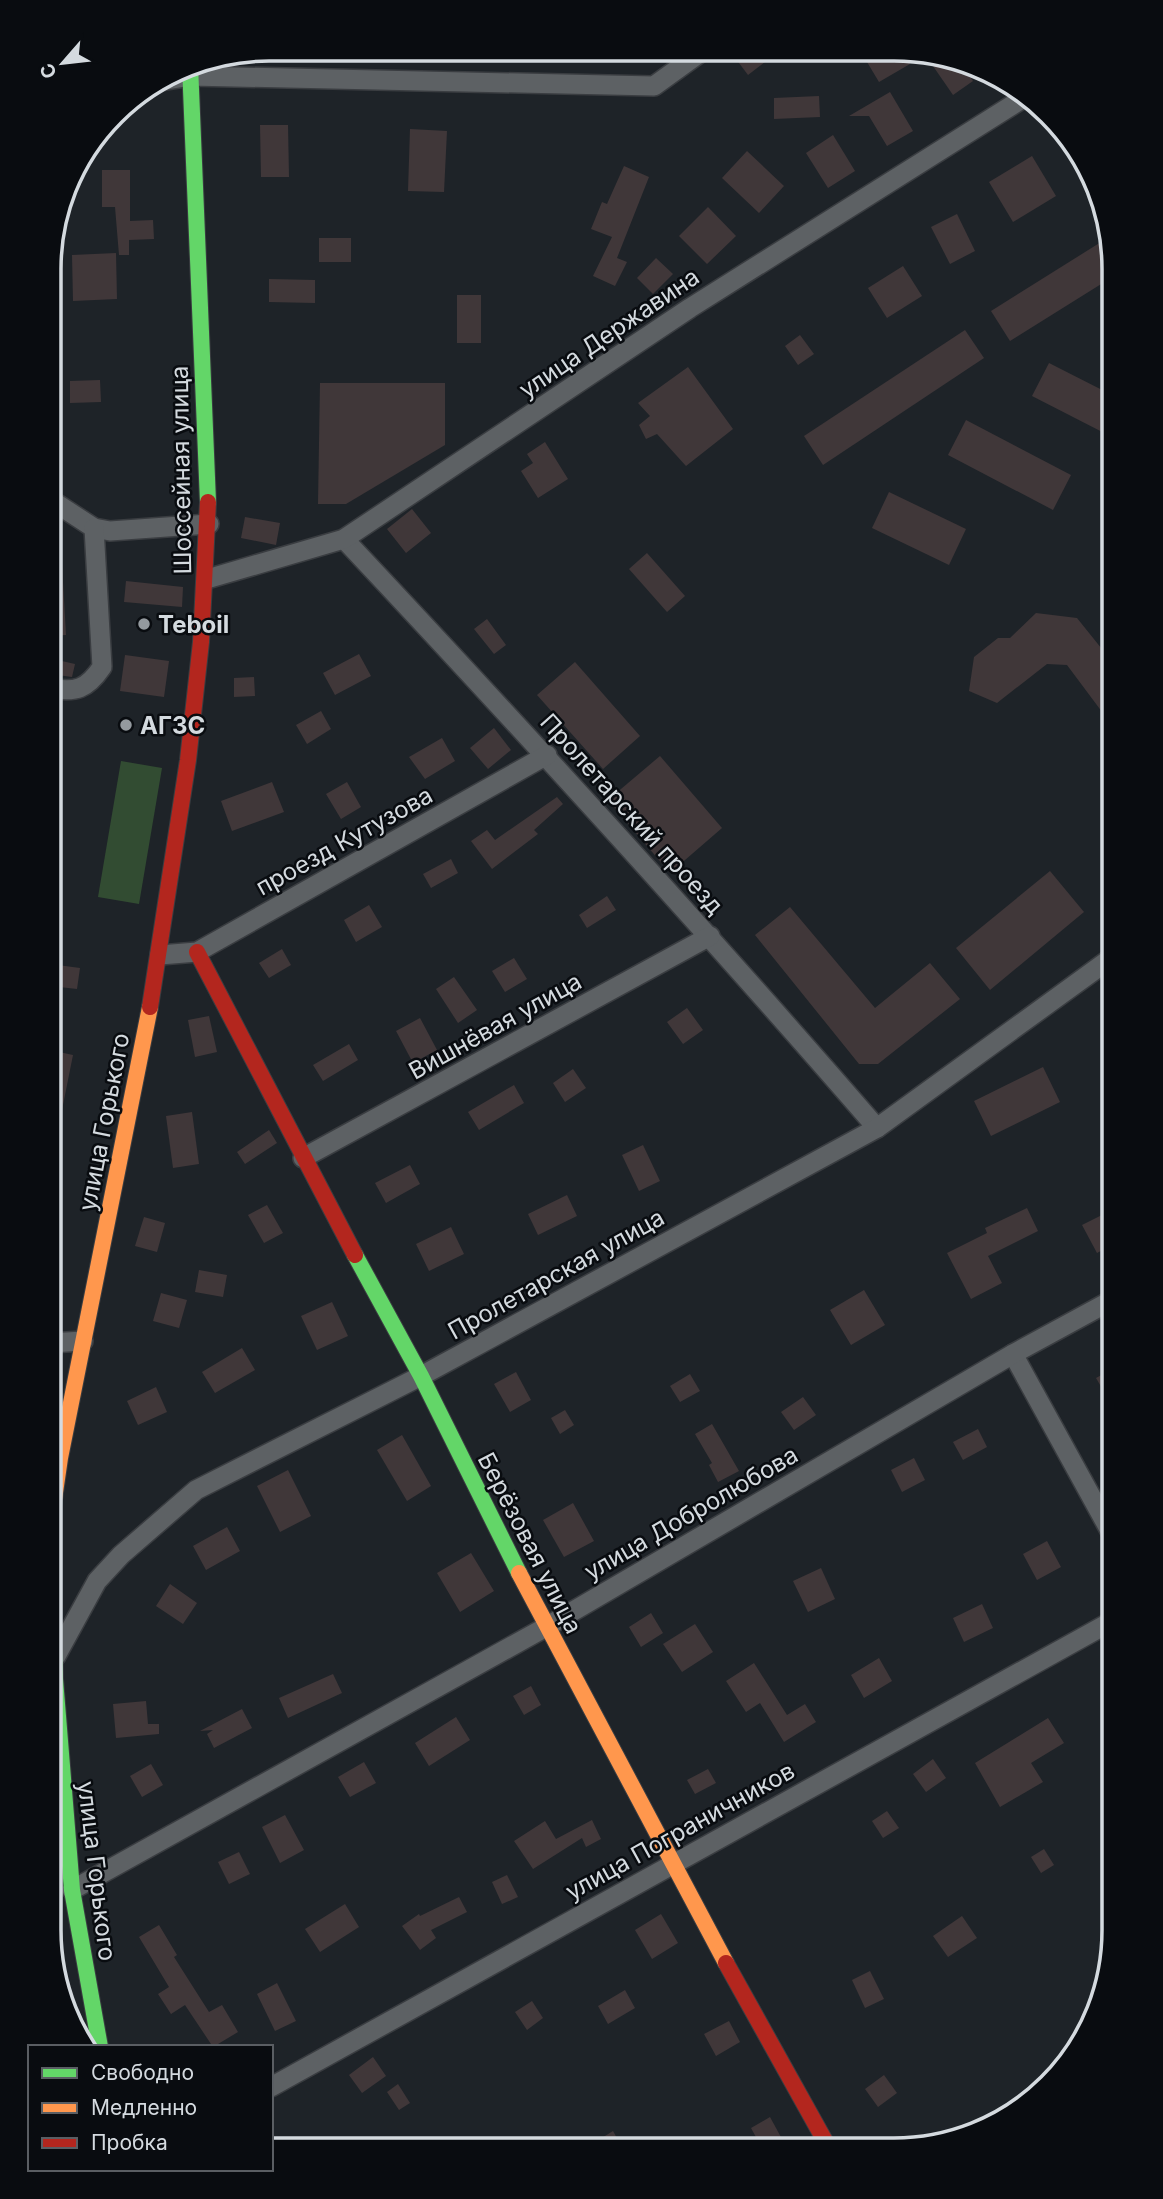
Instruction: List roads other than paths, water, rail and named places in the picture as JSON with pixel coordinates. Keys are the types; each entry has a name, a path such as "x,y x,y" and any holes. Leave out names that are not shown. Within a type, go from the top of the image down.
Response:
{"main road":[{"name":"Шоссейная улица","path":"160,955 185,797 207,579 209,524 191,77"},
{"name":"Берёзовая улица","path":"197,952 303,1158 421,1376 546,1627 671,1864 823,2138"},
{"name":"улица Горького","path":"61,1465 83,1340 160,955"},
{"name":"улица Горького","path":"61,1757 72,1890 100,2045"},
{"path":"61,1841 67,1841"}],"street":[{"path":"207,71 654,86 689,61"},
{"name":"улица Державина","path":"207,579 344,539 690,308 1017,102"},
{"path":"61,507 94,528 110,531 209,524"},
{"path":"61,690 73,692 91,683 102,667 94,528"},
{"name":"Пролетарский проезд","path":"344,539 547,755 710,936 877,1128"},
{"name":"проезд Кутузова","path":"160,955 197,952 547,755"},
{"name":"Вишнёвая улица","path":"303,1158 710,936"},
{"name":"Пролетарская улица","path":"61,1647 97,1581 121,1555 196,1490 421,1376 877,1128 1102,965"},
{"name":"улица Добролюбова","path":"72,1890 546,1627 1013,1354 1101,1306"},
{"path":"61,1342 83,1340"},
{"path":"1013,1354 1101,1515"},
{"name":"улица Пограничников","path":"273,2086 1101,1627"}],"place":[{"name":"Teboil","path":"144,624"},
{"name":"АГЗС","path":"126,725"}]}
